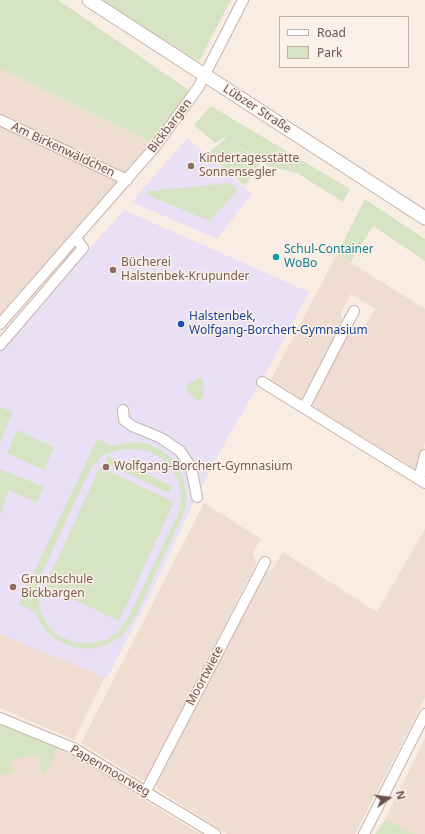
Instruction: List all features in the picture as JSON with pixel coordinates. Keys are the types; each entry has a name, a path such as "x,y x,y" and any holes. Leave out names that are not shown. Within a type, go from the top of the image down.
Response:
{"street":[{"name":"Lübzer Straße","path":"89,0 425,218"},
{"name":"Bickbargen","path":"1,321 154,148 198,88 243,0"},
{"name":"Am Birkenwäldchen","path":"0,120 127,180"},
{"path":"0,345 83,248 76,238"},
{"path":"304,408 354,311"},
{"path":"262,382 422,481 425,455"},
{"path":"123,410 124,420 132,426 161,438 180,451 191,468 197,497"},
{"name":"Moortwiete","path":"146,791 265,562"},
{"path":"364,834 425,714"},
{"name":"Papenmoorweg","path":"0,718 67,745 146,791 215,834"}],"shaded area":[{"path":"0,68 152,143 0,318"},
{"name":"Kindertagesstätte Sonnensegler","path":"187,138 252,194 217,239 132,202"},
{"name":"Wolfgang-Borchert-Gymnasium","path":"124,210 309,292 261,382 229,435 195,499 151,593 107,678 0,634 0,348"},
{"path":"337,254 425,309 425,442 419,467 413,470 313,407 312,399 351,328 361,327 367,323 375,309 351,294 341,312 343,324 303,401 300,402 269,383"},
{"path":"204,503 261,539 253,552 256,564 146,779 141,780 81,743"},
{"path":"425,529 425,698 355,834 227,834 158,790 156,785 265,573 273,568 283,552 377,612"},
{"path":"0,634 105,677 74,740 0,708"},
{"path":"0,724 70,753 200,834 0,834"},
{"path":"425,738 425,834 415,834 385,820"}],"green space":[{"path":"0,0 58,0 190,91 152,143 0,68"},
{"path":"98,0 231,0 199,61"},
{"path":"211,106 350,189 343,202 297,173 267,166 234,143 260,163 245,186 207,154 226,138 225,137 215,143 194,125"},
{"path":"230,183 238,190 210,221 147,195 148,191"},
{"path":"365,199 425,239 425,261 373,226 351,262 337,254"},
{"path":"200,377 203,381 204,395 201,399 196,400 186,390 189,383"},
{"path":"0,407 13,412 0,443"},
{"path":"17,430 54,447 44,470 7,453"},
{"path":"97,439 112,446 130,442 146,443 161,450 174,460 183,477 187,497 184,513 133,622 121,637 106,645 89,649 72,647 56,640 43,628 35,612 19,604","holes":["136,449 150,452 164,460 173,471 180,485 181,499 179,512 128,618 118,632 105,640 89,643 74,642 59,636 48,626 41,612 37,584 91,467 104,455 119,450"]},
{"path":"108,456 172,486 169,493 104,462"},
{"path":"100,467 174,502 119,621 45,586"},
{"path":"0,469 44,487 37,503 9,490 0,516"},
{"path":"0,724 58,747 45,775 42,774 38,755 11,760 13,772 0,775"},
{"path":"385,820 415,834 375,834"}],"place":[{"name":"Kindertagesstätte Sonnensegler","path":"191,166"},
{"name":"Schul-Container WoBo","path":"276,257"},
{"name":"Bücherei Halstenbek-Krupunder","path":"113,270"},
{"name":"Halstenbek, Wolfgang-Borchert-Gymnasium","path":"181,324"},
{"name":"Wolfgang-Borchert-Gymnasium","path":"106,467"},
{"name":"Grundschule Bickbargen","path":"13,587"}]}
